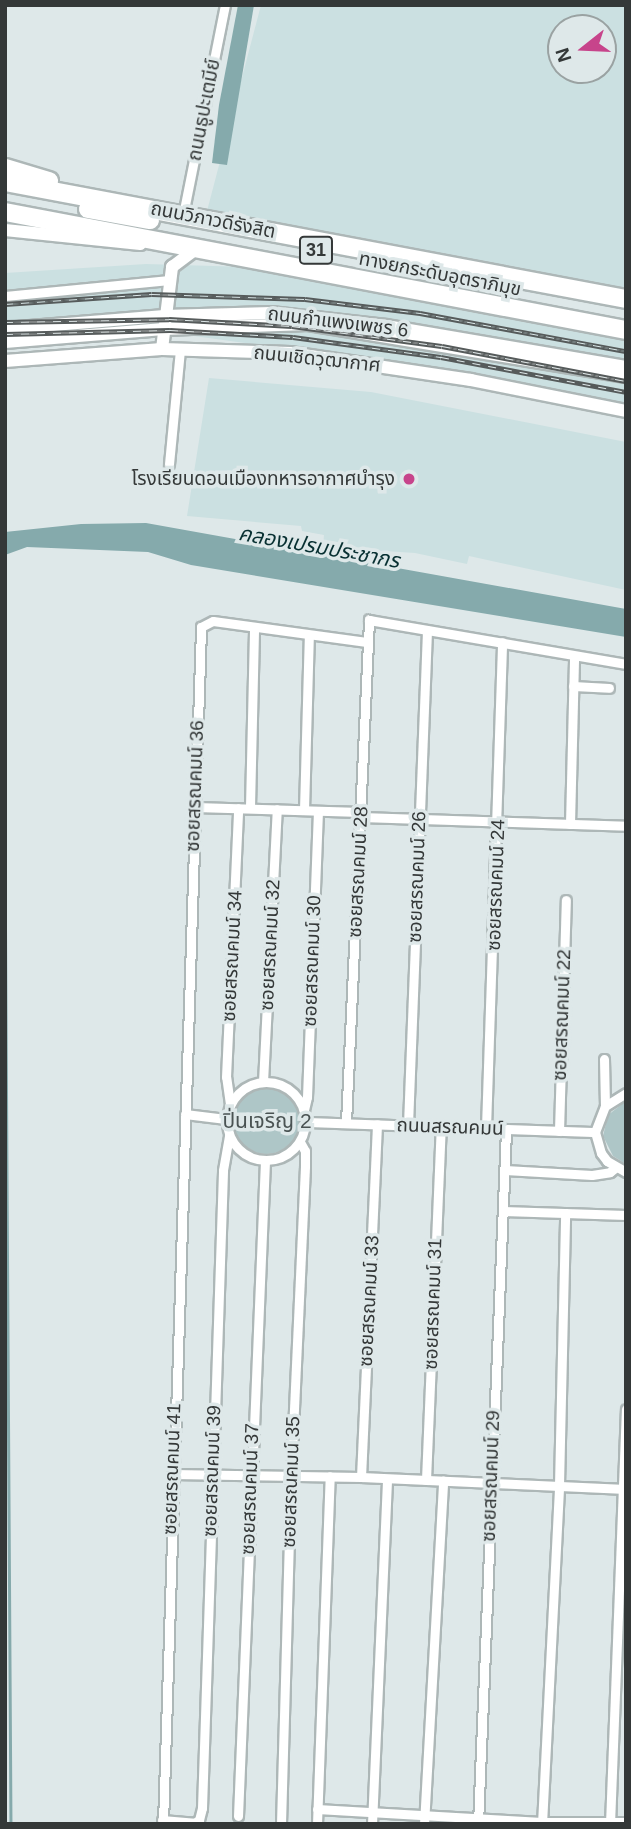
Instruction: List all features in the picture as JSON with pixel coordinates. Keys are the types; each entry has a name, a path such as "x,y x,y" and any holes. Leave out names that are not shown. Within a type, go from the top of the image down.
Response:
{"highway":[{"path":"5,168 119,202"},
{"name":"ถนนวิภาวดีรังสิต","path":"5,182 626,299"},
{"name":"ทางยกระดับอุตราภิมุข","path":"5,194 626,310"},
{"name":"ถนนวิภาวดีรังสิต","path":"5,210 161,243 626,330"},
{"name":"ทางยกระดับอุตราภิมุข","path":"5,210 626,322"},
{"path":"5,224 131,237"}],"main road":[{"name":"ถนนวิภาวดีรังสิต","path":"5,230 108,242 161,243"},
{"path":"161,243 171,272 163,322 162,349"},
{"path":"171,272 197,249"},
{"name":"ถนนกำแพงเพชร 6","path":"5,330 271,313 321,317 626,367"},
{"name":"ถนนกำแพงเพชร 6","path":"5,342 163,322 308,324 626,376"},
{"name":"ถนนเชิดวุฒากาศ","path":"5,361 162,349 326,356 471,380 626,411"}],"street":[{"name":"ถนนธูปะเตมีย์","path":"183,215 225,5"},
{"path":"5,296 171,272"},
{"path":"169,464 180,349"},
{"name":"ซอยสรณคมน์ 28","path":"346,1123 369,620 427,630"},
{"name":"ซอยสรณคมน์ 36","path":"185,1114 201,627 208,621 367,642"},
{"path":"250,807 254,627"},
{"path":"427,630 626,664"},
{"name":"ซอยสรณคมน์ 26","path":"408,1125 427,630"},
{"path":"304,810 309,635"},
{"name":"ซอยสรณคมน์ 24","path":"486,1128 502,642"},
{"path":"570,824 574,657"},
{"path":"573,686 610,688"},
{"path":"195,807 250,807 419,818 626,826"},
{"name":"ซอยสรณคมน์ 34","path":"230,1104 226,1077 238,808"},
{"name":"ซอยสรณคมน์ 32","path":"263,1082 277,809"},
{"name":"ซอยสรณคมน์ 30","path":"304,1110 307,1097 318,811"},
{"name":"ซอยสรณคมน์ 22","path":"559,1131 566,900"},
{"path":"604,1059 605,1106 595,1132 601,1153 615,1168 626,1172"},
{"path":"263,1082 288,1089 304,1110 305,1122 300,1142 285,1156 265,1161 243,1154 229,1135 226,1119 230,1104 244,1088 263,1082"},
{"path":"605,1106 626,1093"},
{"path":"185,1114 226,1119"},
{"name":"ซอยสรณคมน์ 41","path":"162,1822 185,1114"},
{"name":"ถนนสรณคมน์","path":"305,1122 595,1132"},
{"name":"ซอยสรณคมน์ 33","path":"361,1477 377,1124"},
{"name":"ซอยสรณคมน์ 31","path":"426,1480 441,1127"},
{"name":"ซอยสรณคมน์ 29","path":"478,1821 506,1129"},
{"name":"ซอยสรณคมน์ 39","path":"162,1822 194,1823 199,1820 202,1808 223,1170 229,1135"},
{"name":"ซอยสรณคมน์ 35","path":"281,1824 291,1475 305,1151 300,1142"},
{"name":"ซอยสรณคมน์ 37","path":"238,1816 265,1161"},
{"path":"505,1170 592,1175 610,1172 615,1168"},
{"path":"503,1211 626,1215"},
{"path":"542,1823 559,1485 565,1213"},
{"path":"610,1823 626,1409"},
{"path":"172,1474 331,1476 624,1489"},
{"path":"317,1824 331,1476"},
{"path":"372,1824 387,1479"},
{"path":"425,1819 443,1481"},
{"path":"317,1809 372,1811 425,1819 542,1823 626,1822"}],"shaded area":[{"path":"238,5 254,5 227,165 212,163 219,105"},
{"path":"261,5 626,5 626,292 207,211"},
{"path":"146,264 247,267 626,339 626,403 458,372 172,333 5,346 5,273"},
{"name":"โรงเรียนดอนเมืองทหารอากาศบำรุง","path":"209,378 371,392 626,442 626,590 469,556 467,564 415,553 323,547 324,535 302,531 301,526 187,516"},
{"path":"146,523 626,609 626,637 191,565 148,552 27,547 5,555 5,532 81,524"},
{"path":"266,1086 279,1089 290,1096 297,1107 300,1120 297,1133 290,1144 279,1151 266,1154 253,1151 242,1144 235,1133 232,1120 235,1107 242,1096 253,1089"},
{"path":"626,1101 626,1164 613,1156 603,1136 608,1115"}],"waterway":[{"path":"5,847 11,1824"}],"railway":[{"path":"5,304 152,294 305,299 420,313 626,351"},
{"path":"5,322 169,319 292,326 442,346 626,381"},
{"path":"5,334 170,330 293,337 441,357 626,392"}],"place":[{"name":"โรงเรียนดอนเมืองทหารอากาศบำรุง","path":"409,479"}],"district":[{"name":"ปิ่นเจริญ 2","path":"267,1121"}],"water label":[{"name":"คลองเปรมประชากร","path":"319,547"}]}
